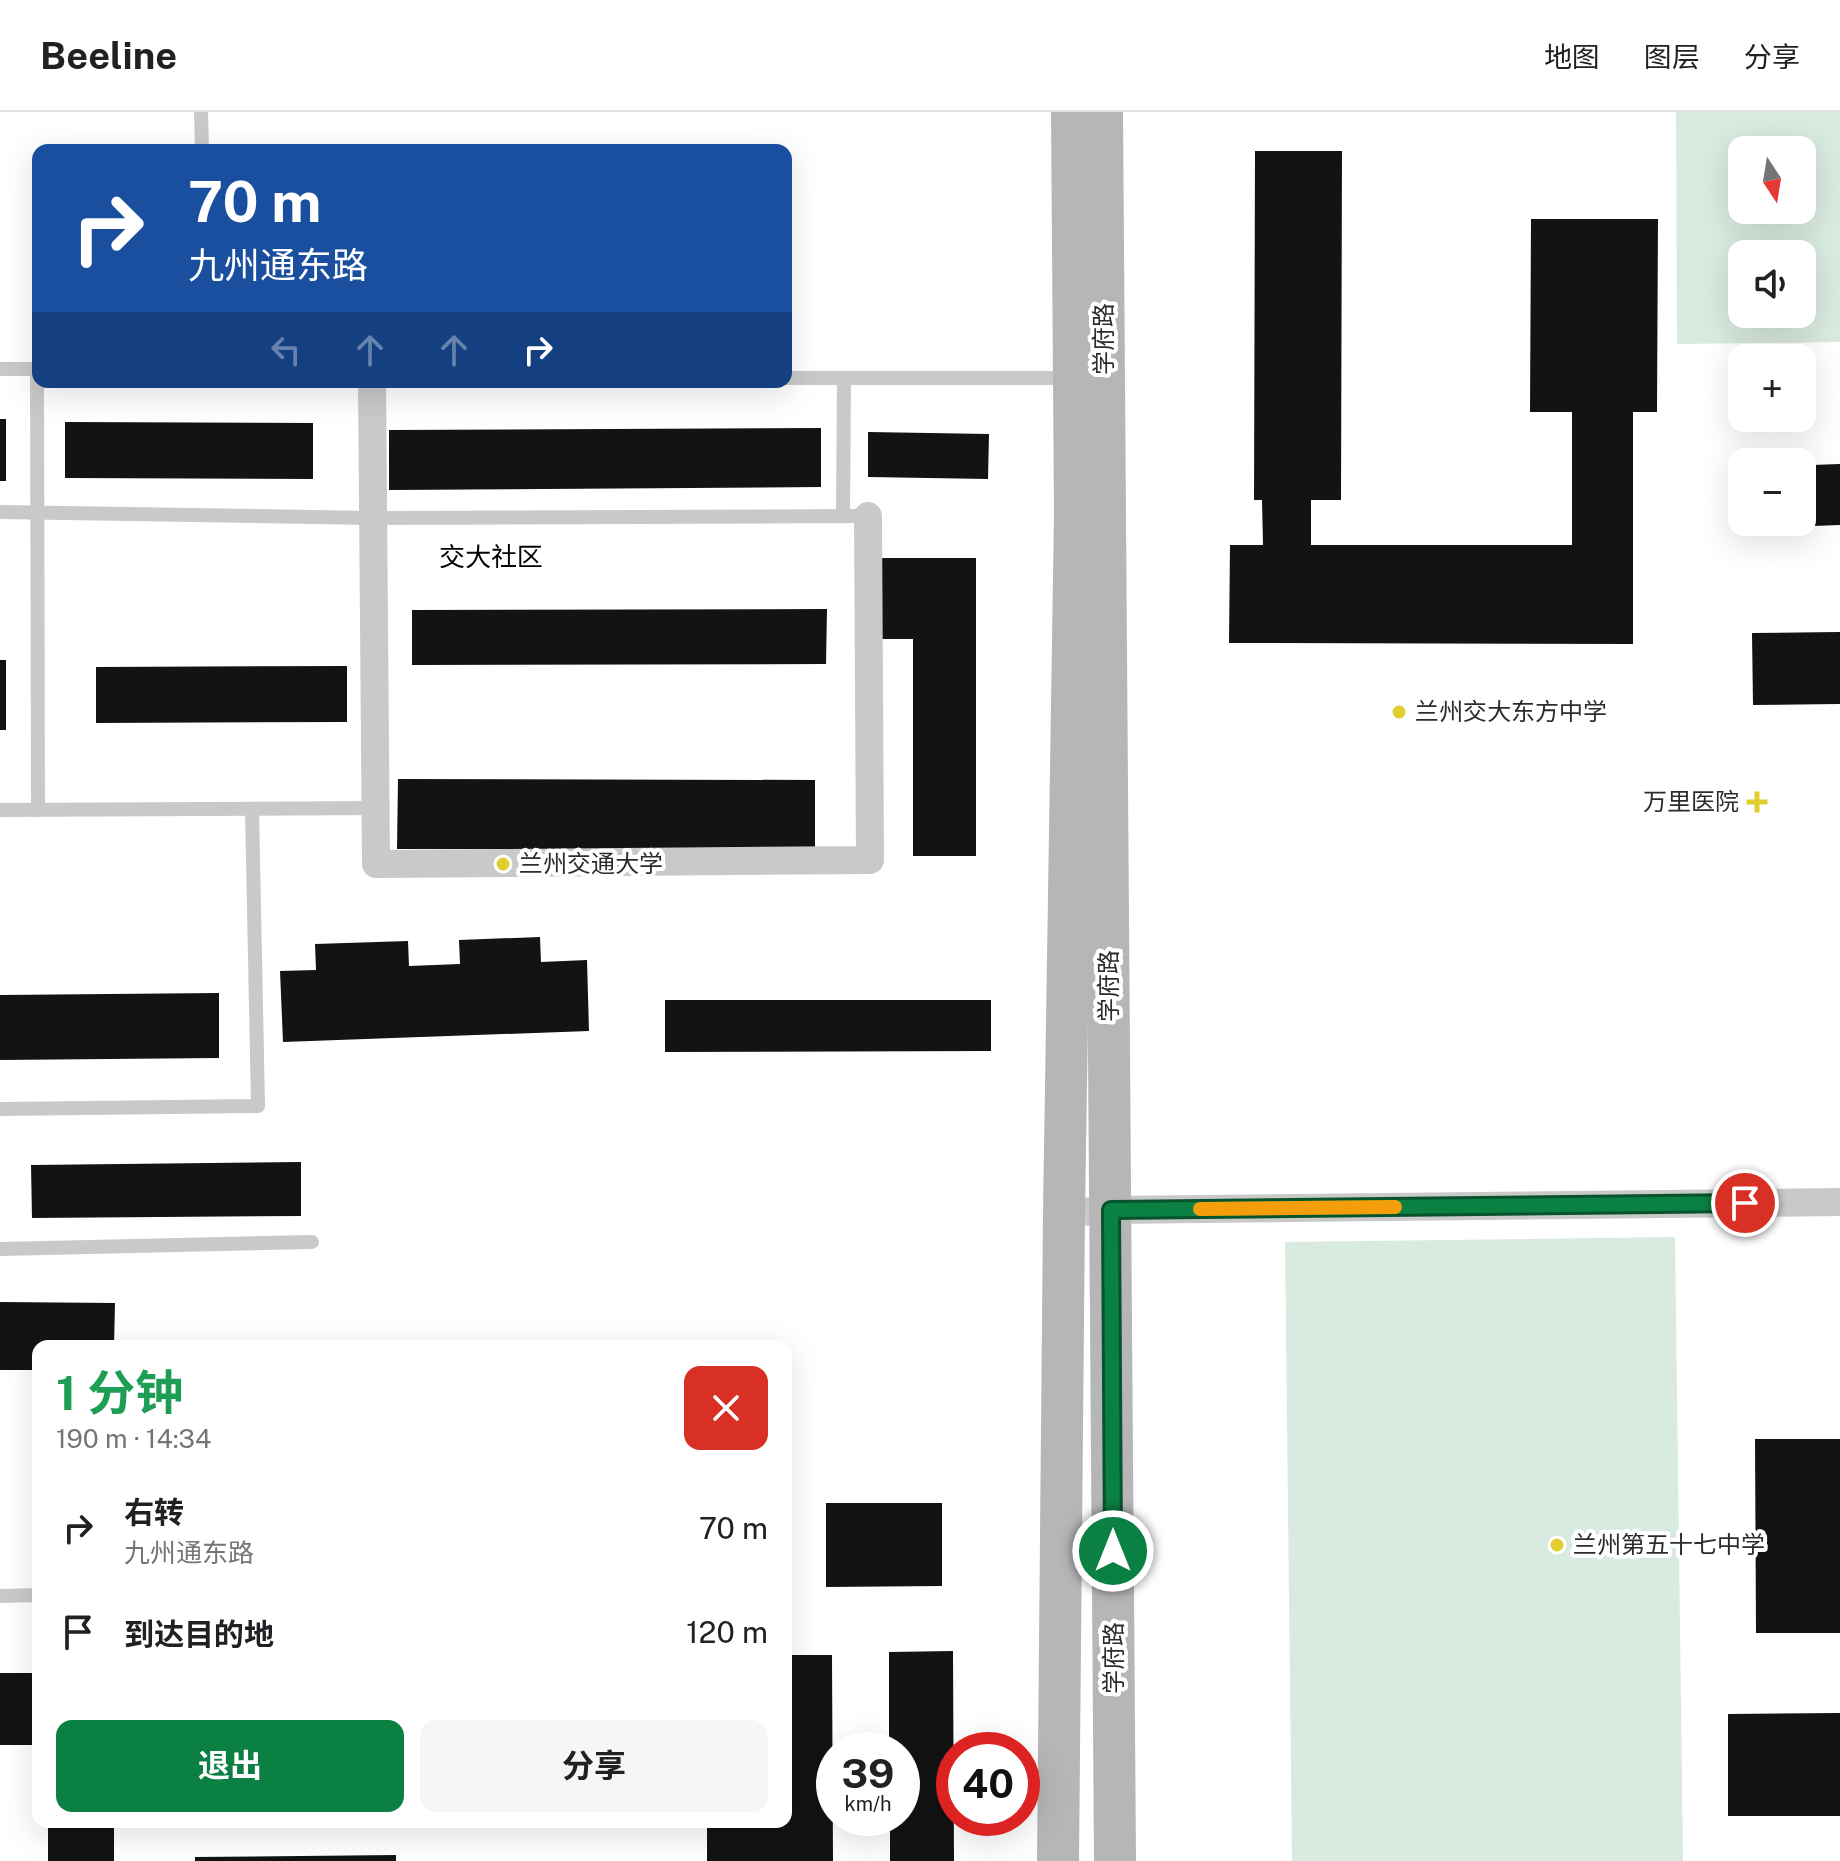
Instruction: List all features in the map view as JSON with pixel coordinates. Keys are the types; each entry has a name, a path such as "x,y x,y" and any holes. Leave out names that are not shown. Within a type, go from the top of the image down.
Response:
{"street":[{"name":"学府路","path":"1058,1861 1075,514 1072,112"},
{"name":"学府路","path":"1102,112 1115,1861"},
{"path":"372,388 376,864 870,860 855,516"},
{"path":"1064,1213 1840,1202"}],"lane":[{"path":"201,112 202,144"},
{"path":"0,369 32,369"},
{"path":"792,378 1074,378"},
{"path":"0,512 373,518 855,516 844,378"},
{"path":"38,388 38,810"},
{"path":"0,810 375,808"},
{"path":"0,1109 258,1106 252,809"},
{"path":"0,1249 312,1242"},
{"path":"0,1596 32,1595"}],"green space":[{"path":"1676,112 1840,112 1840,342 1677,344"},
{"name":"兰州第五十七中学","path":"1675,1237 1683,1861 1292,1861 1285,1242"}],"building":[{"path":"1255,151 1342,151 1341,500 1311,500 1311,545 1572,545 1572,412 1530,412 1531,219 1658,219 1657,412 1633,412 1633,644 1229,643 1230,545 1263,545 1262,500 1254,500"},
{"path":"0,419 6,419 6,481 0,481"},
{"path":"65,422 313,423 313,479 65,478"},
{"path":"821,428 821,487 389,490 389,430"},
{"path":"868,432 989,434 988,479 868,477"},
{"path":"1840,464 1840,525 1816,526 1816,465"},
{"path":"881,558 976,558 976,856 913,856 913,639 881,639"},
{"path":"827,609 826,664 412,665 412,610"},
{"path":"1840,632 1840,704 1753,705 1752,633"},
{"path":"0,660 6,660 6,730 0,730"},
{"path":"347,666 347,722 96,723 96,667"},
{"path":"398,779 815,780 815,849 397,849"},
{"path":"540,937 541,962 587,960 589,1031 283,1042 280,971 316,970 315,944 408,941 409,966 460,964 459,940"},
{"path":"219,993 219,1058 0,1060 0,995"},
{"path":"665,1000 991,1000 991,1051 665,1052"},
{"path":"301,1162 301,1216 32,1218 31,1165"},
{"path":"0,1302 115,1303 114,1340 32,1340 32,1370 0,1370"},
{"path":"1755,1439 1840,1439 1840,1633 1756,1633"},
{"path":"826,1503 942,1503 942,1586 826,1587"},
{"path":"953,1651 953,1732 936,1732 936,1836 954,1836 954,1861 890,1861 890,1836 920,1836 920,1732 889,1732 889,1652"},
{"path":"792,1655 832,1655 832,1732 816,1732 816,1836 833,1836 833,1861 707,1861 707,1828 792,1828"},
{"path":"0,1673 32,1673 32,1745 0,1745"},
{"path":"1840,1713 1840,1816 1728,1816 1728,1714"},
{"path":"48,1828 114,1828 114,1861 48,1861"},
{"path":"396,1855 396,1861 195,1861 195,1857"}],"slow traffic":[{"path":"1200,1209 1395,1207"}],"place":[{"name":"兰州交大东方中学","path":"1399,712"},
{"name":"万里医院","path":"1757,802"},
{"name":"兰州交通大学","path":"503,864"},
{"name":"兰州第五十七中学","path":"1557,1545"}],"district":[{"name":"交大社区","path":"491,557"}],"route":[{"path":"1113,1551 1111,1210 1745,1203"}]}
